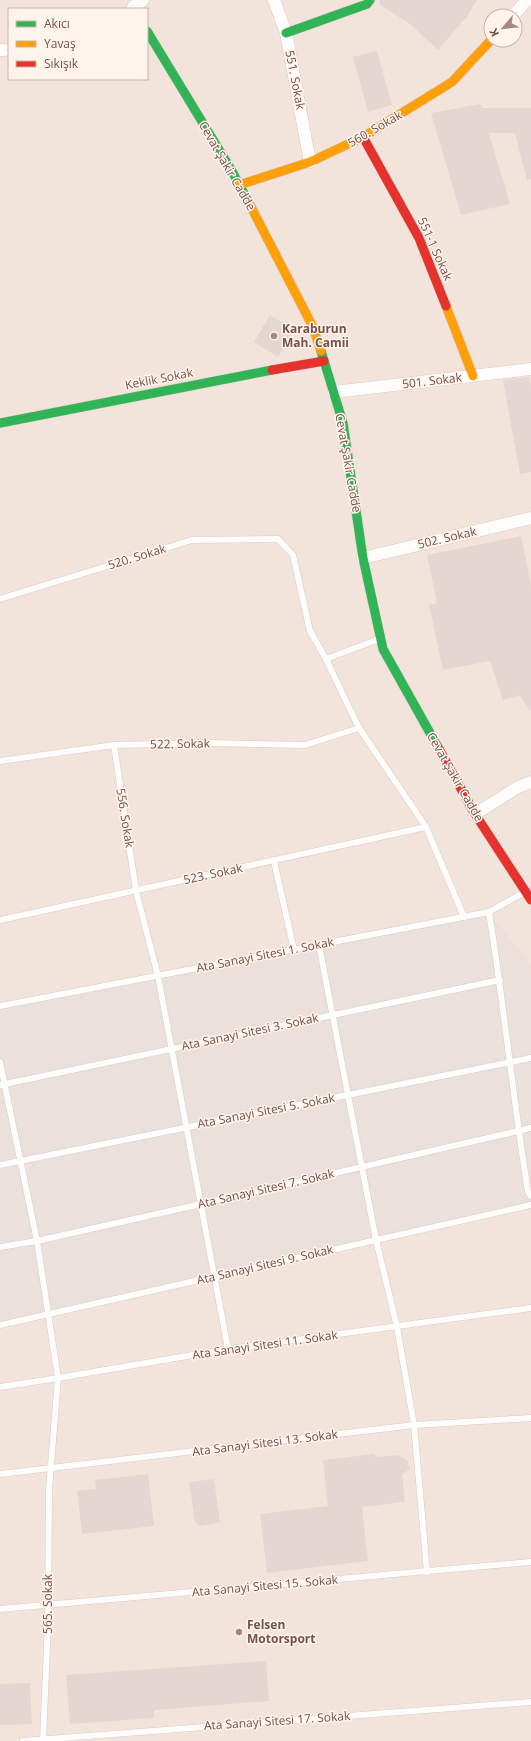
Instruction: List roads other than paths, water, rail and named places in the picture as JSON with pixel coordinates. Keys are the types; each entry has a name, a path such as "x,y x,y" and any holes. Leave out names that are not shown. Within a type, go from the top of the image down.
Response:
{"street":[{"path":"132,5 143,0"},
{"name":"551. Sokak","path":"274,0 286,33 310,162"},
{"path":"286,33 367,4 370,0"},
{"path":"520,8 527,0"},
{"name":"Cevat Şakir Cadde","path":"148,33 239,185 313,327 343,423 363,558 383,649 475,814 531,900"},
{"name":"560. Sokak","path":"239,185 310,162 363,137 452,82 484,48"},
{"name":"551-1 Sokak","path":"363,137 419,238 473,376"},
{"name":"Keklik Sokak","path":"0,423 144,394 324,361"},
{"name":"501. Sokak","path":"334,392 531,369"},
{"name":"502. Sokak","path":"363,558 531,518"},
{"path":"475,814 518,787 531,782"}],"lane":[{"name":"520. Sokak","path":"0,599 192,540 278,539 293,554 310,631 326,658"},
{"path":"381,639 326,658 360,728 426,827 464,917"},
{"name":"522. Sokak","path":"0,761 114,745 209,743 306,745 360,728"},
{"name":"556. Sokak","path":"114,745 136,890 158,976 228,1349"},
{"name":"523. Sokak","path":"0,920 426,827"},
{"path":"274,861 294,950"},
{"name":"Ata Sanayi Sitesi 1. Sokak","path":"0,1006 489,912 525,892"},
{"path":"489,912 500,980 518,1131 528,1192 531,1196"},
{"path":"319,945 376,1240 397,1327 414,1425 427,1572"},
{"name":"Ata Sanayi Sitesi 3. Sokak","path":"2,1084 500,980"},
{"name":"Ata Sanayi Sitesi 5. Sokak","path":"0,1165 531,1058"},
{"name":"565. Sokak","path":"0,1062 2,1084 37,1241 58,1378 49,1490 48,1623 43,1740"},
{"name":"Ata Sanayi Sitesi 7. Sokak","path":"0,1247 37,1241 531,1128"},
{"name":"Ata Sanayi Sitesi 9. Sokak","path":"0,1325 531,1205"},
{"name":"Ata Sanayi Sitesi 11. Sokak","path":"0,1387 228,1349 531,1308"},
{"name":"Ata Sanayi Sitesi 13. Sokak","path":"0,1474 414,1425 531,1418"},
{"name":"Ata Sanayi Sitesi 15. Sokak","path":"0,1609 531,1562"},
{"name":"Ata Sanayi Sitesi 17. Sokak","path":"23,1741 531,1702"}],"place":[{"name":"Karaburun Mah. Camii","path":"274,336"},
{"name":"Felsen Motorsport","path":"239,1632"}]}
